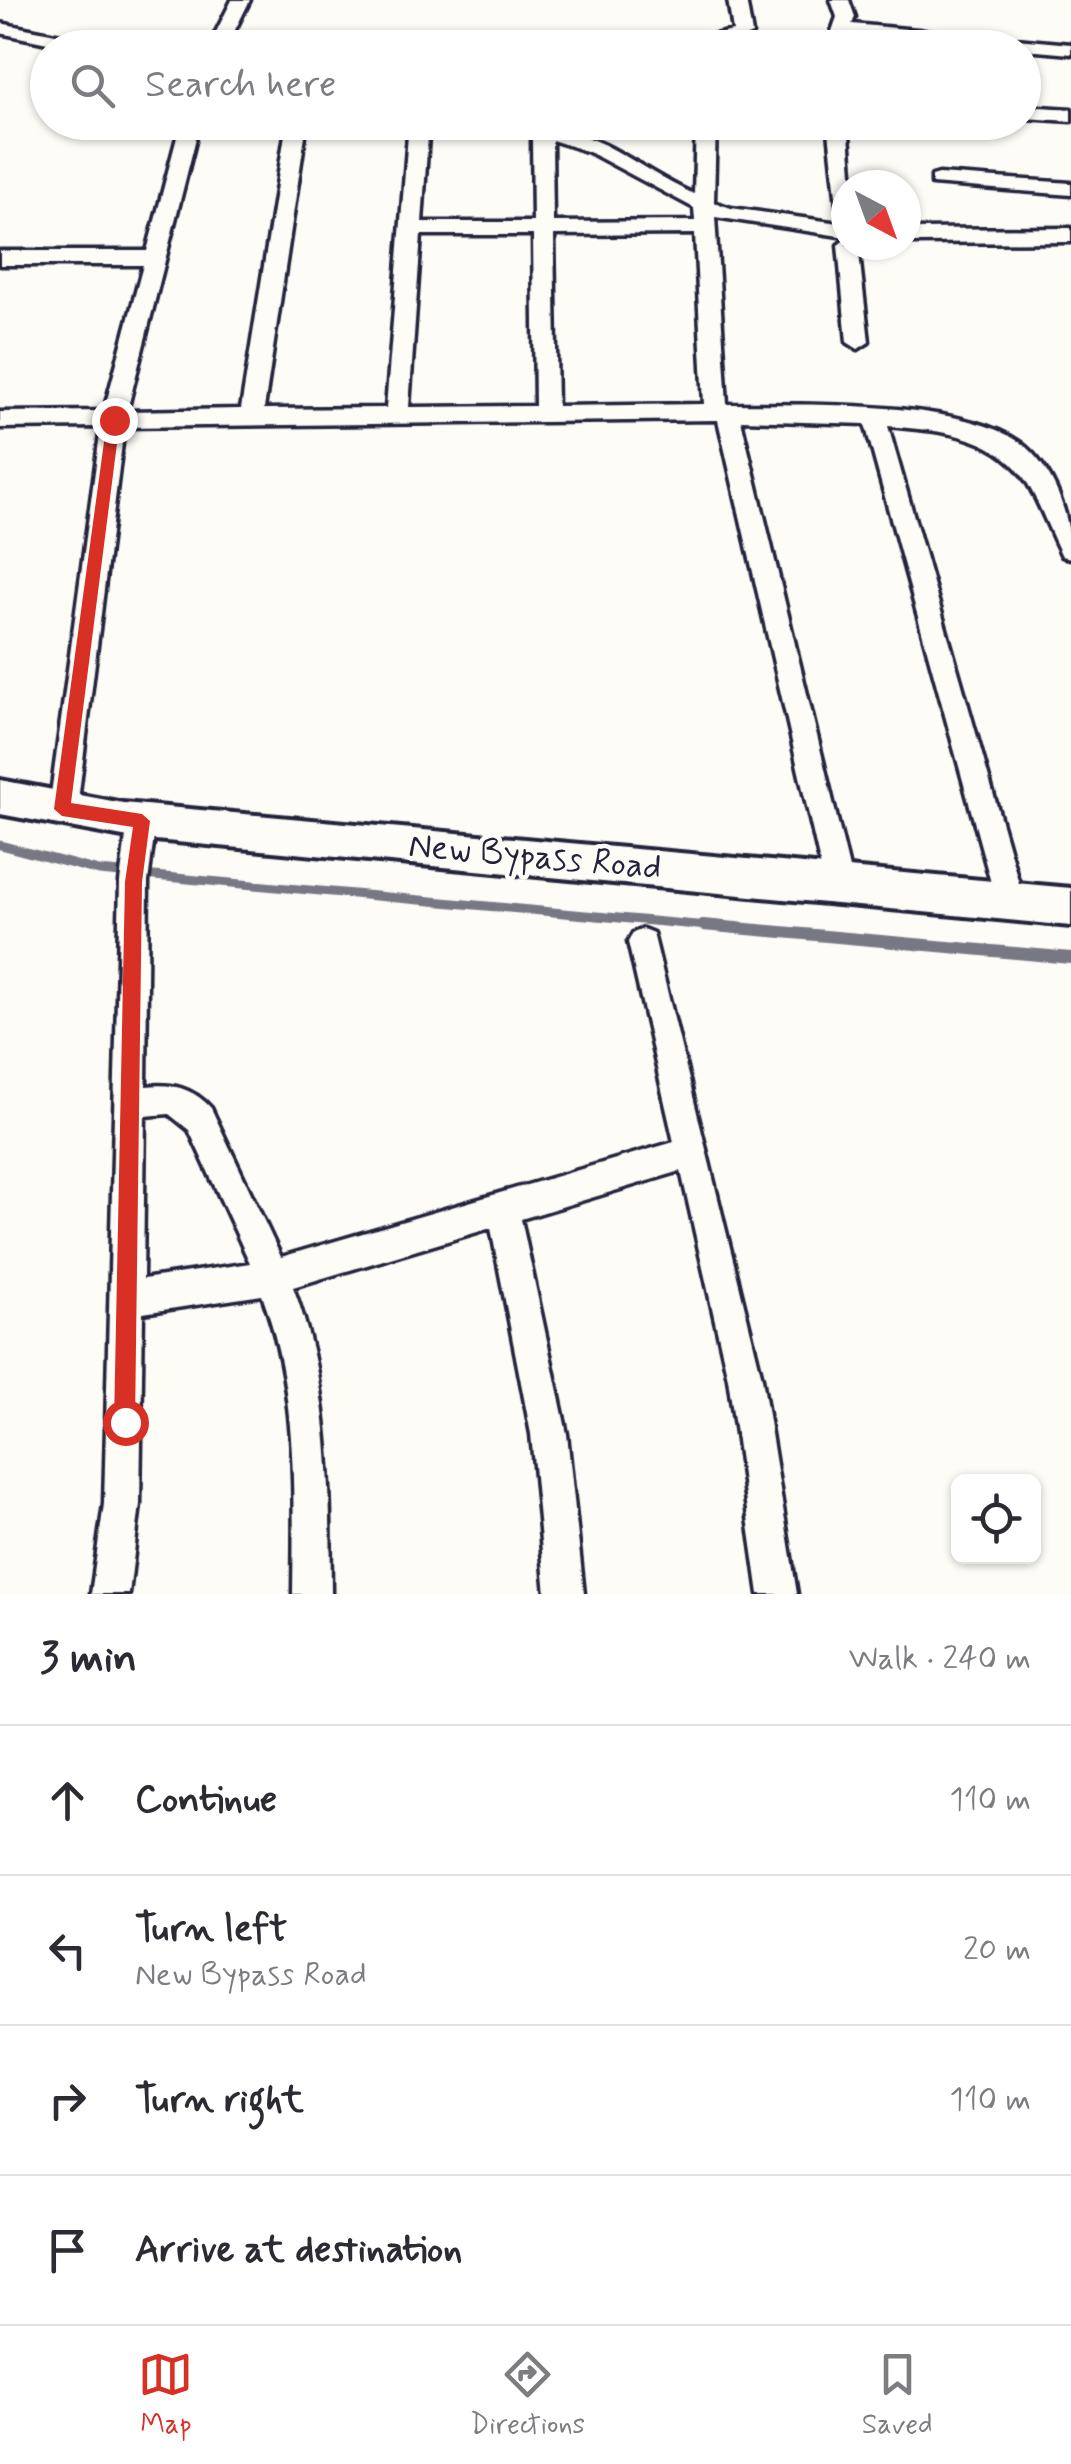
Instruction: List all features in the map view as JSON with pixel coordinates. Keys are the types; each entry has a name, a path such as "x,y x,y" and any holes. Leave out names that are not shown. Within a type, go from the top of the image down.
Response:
{"main road":[{"name":"New Bypass Road","path":"0,796 62,809 140,835 839,886 1071,907"}],"street":[{"path":"227,30 241,0"},
{"path":"737,0 742,30"},
{"path":"840,0 846,18 841,30"},
{"path":"0,28 30,34"},
{"path":"1041,48 1071,49"},
{"path":"1041,113 1071,115"},
{"path":"62,809 114,420 187,140"},
{"path":"252,418 270,277 294,140"},
{"path":"397,416 418,140"},
{"path":"542,140 546,414"},
{"path":"569,140 596,148 704,216"},
{"path":"706,140 704,216 722,412 839,886"},
{"path":"839,140 842,170"},
{"path":"939,180 1071,189"},
{"path":"411,230 704,216 831,229"},
{"path":"921,236 1071,236"},
{"path":"0,286 5,258 154,258"},
{"path":"850,260 858,342"},
{"path":"0,420 722,412 875,419 966,428 1000,439 1028,465 1071,549"},
{"path":"875,419 1010,901"},
{"path":"110,1594 122,1504 134,882 140,835"},
{"path":"642,942 745,1378 778,1594"},
{"path":"131,1102 182,1100 191,1107 271,1277 300,1366 307,1407 312,1594"},
{"path":"128,1298 271,1277 693,1152"},
{"path":"504,1209 549,1434 566,1594"}],"waterway":[{"path":"0,845 99,871 730,928"},
{"path":"703,925 1071,958"}],"route":[{"path":"114,420 62,809 142,821 134,882 125,1422"}]}
